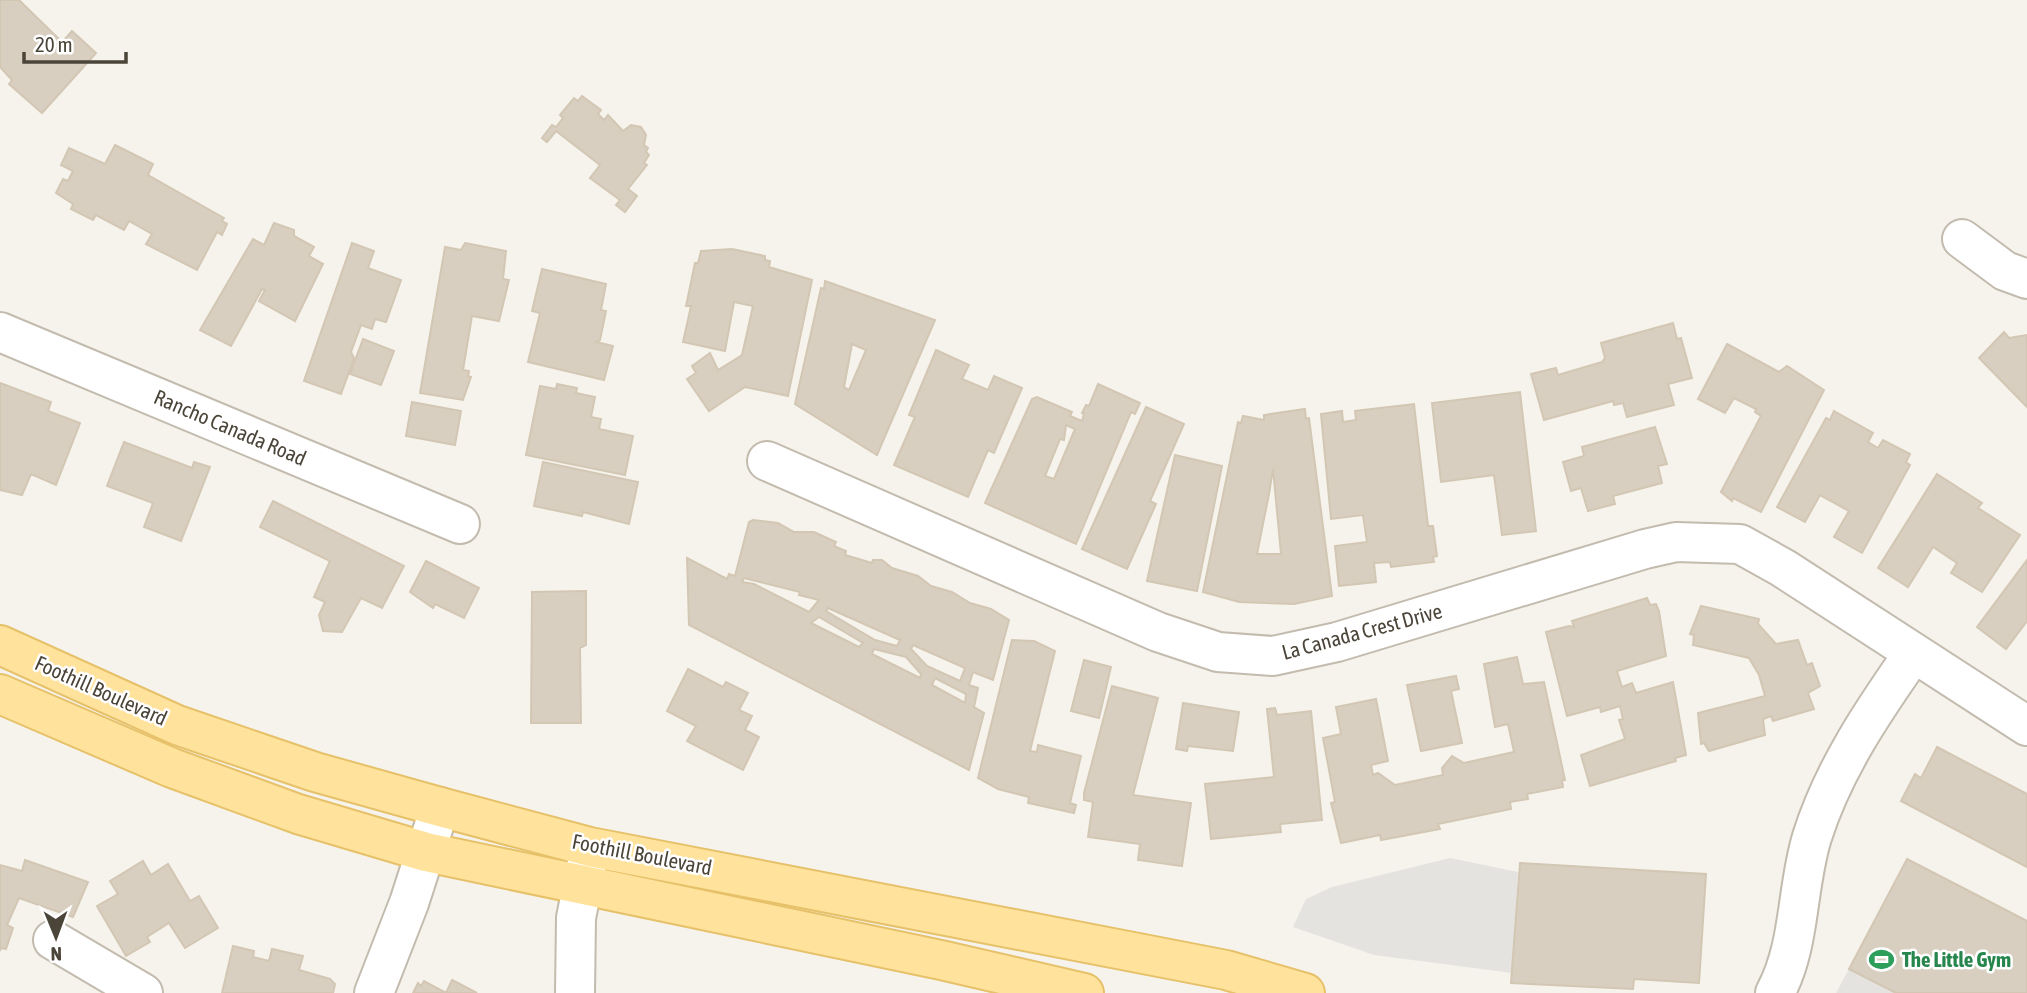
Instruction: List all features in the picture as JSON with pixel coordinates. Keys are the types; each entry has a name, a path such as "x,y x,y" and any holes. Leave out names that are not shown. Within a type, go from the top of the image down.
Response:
{"main road":[{"name":"Foothill Boulevard","path":"0,645 177,725 315,772 440,807 590,847 1226,970 1305,993"},
{"name":"Foothill Boulevard","path":"0,694 172,768 298,814 426,852 941,960 1084,993"},
{"path":"941,960 950,915"}],"street":[{"path":"1962,239 2005,271 2027,279"},
{"name":"Rancho Canada Road","path":"0,332 460,524"},
{"name":"La Canada Crest Drive","path":"767,461 1158,632 1218,652 1273,656 1337,642 1645,549 1676,542 1740,544 1783,568 2027,726"},
{"path":"1775,993 1790,956 1811,840 1830,788 1913,654"},
{"path":"374,993 440,807"},
{"path":"575,993 576,918 590,847"},
{"path":"53,940 143,993"}],"shaded area":[{"path":"1450,858 1518,872 1512,973 1374,955 1293,927 1306,899 1332,887"},
{"path":"1849,969 1895,993 1836,993"}],"building":[{"path":"0,0 19,0 60,40 58,47 72,31 96,53 42,113 9,84 12,80 0,67"},
{"path":"582,96 601,110 598,114 604,120 608,115 623,131 631,125 641,127 646,135 644,145 648,148 646,152 649,155 644,163 647,165 628,189 637,196 625,212 616,205 620,200 590,178 600,165 556,131 547,142 542,138 552,125 556,127 563,118 560,115 574,98 578,101"},
{"path":"115,145 153,164 148,175 224,218 222,221 227,224 222,235 217,232 197,270 146,244 152,234 129,221 124,230 96,215 93,220 71,209 73,204 56,193 63,179 68,181 73,171 61,165 69,148 105,164"},
{"path":"274,223 294,230 294,236 314,247 309,256 323,264 295,321 259,301 265,290 262,289 231,346 200,330 253,239 264,245"},
{"path":"352,243 374,251 368,268 401,280 386,322 375,319 372,329 361,325 351,352 354,358 341,394 304,381"},
{"path":"465,243 506,251 503,279 509,280 499,321 472,316 463,370 469,371 468,376 471,377 463,400 420,393 445,247 461,250"},
{"path":"732,249 765,256 765,260 770,261 769,267 812,280 788,396 745,387 709,411 687,379 696,373 692,366 710,353 718,370 742,355 753,306 734,302 725,351 683,342 691,306 686,306 695,263 698,263 701,251"},
{"path":"542,269 606,284 601,310 606,311 600,340 596,342 613,346 604,380 528,362 540,313 532,311"},
{"path":"825,281 935,320 877,455 795,404 821,288 824,289","holes":["852,344 866,350 849,390 844,387"]},
{"path":"1673,323 1677,339 1681,338 1692,378 1668,384 1674,405 1627,417 1623,403 1614,405 1613,401 1544,420 1531,374 1556,368 1558,375 1602,362 1605,358 1601,343"},
{"path":"2004,332 2009,338 2027,335 2027,407 1979,358"},
{"path":"363,339 394,351 381,385 350,374"},
{"path":"1727,344 1779,372 1787,366 1824,390 1761,512 1733,498 1732,501 1721,492 1761,416 1755,412 1756,409 1734,398 1725,413 1698,399"},
{"path":"936,350 969,365 962,379 988,390 994,376 1022,388 994,453 988,450 968,497 894,465 915,417 909,415"},
{"path":"0,383 51,402 48,411 80,423 56,485 31,474 22,495 0,490"},
{"path":"557,384 577,388 576,393 595,397 591,417 601,419 599,429 633,436 625,475 526,455 540,386 556,389"},
{"path":"1098,384 1140,403 1135,414 1131,412 1076,544 985,503 1032,399 1037,397 1072,412 1070,416 1082,421 1082,413 1086,405 1089,406","holes":["1066,425 1075,429 1054,479 1045,476 1060,439 1064,440"]},
{"path":"1520,392 1536,531 1502,535 1494,475 1441,482 1432,403"},
{"path":"412,402 461,411 455,445 406,436"},
{"path":"1414,404 1428,526 1433,526 1437,556 1433,557 1434,562 1391,567 1390,562 1374,563 1376,582 1339,586 1335,546 1367,542 1363,515 1331,519 1321,414 1342,411 1343,422 1356,420 1355,411"},
{"path":"1146,407 1184,424 1150,501 1156,504 1127,569 1082,549"},
{"path":"1305,409 1306,419 1309,418 1332,596 1294,604 1239,602 1203,592 1238,422 1241,423 1243,416 1264,420 1264,415","holes":["1273,469 1281,554 1257,554"]},
{"path":"1834,411 1873,433 1868,442 1878,448 1883,440 1910,454 1906,462 1910,465 1862,553 1834,537 1849,511 1820,495 1805,522 1777,507 1826,418 1830,420"},
{"path":"1655,427 1667,464 1658,466 1662,483 1613,496 1615,504 1588,511 1581,488 1571,491 1563,462 1584,456 1582,447"},
{"path":"124,442 192,468 194,462 210,467 181,541 144,527 153,503 107,486"},
{"path":"1175,455 1222,466 1197,591 1147,581"},
{"path":"543,462 638,482 629,524 583,512 582,516 534,506"},
{"path":"1937,474 1982,503 1978,508 2020,535 1982,592 1951,573 1957,563 1933,547 1908,587 1878,568"},
{"path":"273,501 404,566 382,608 361,598 342,632 323,631 319,615 325,602 314,597 330,561 260,527"},
{"path":"753,520 778,523 794,532 814,532 836,542 834,546 846,551 845,555 872,563 873,560 882,560 892,568 918,576 931,586 991,609 1009,620 993,680 973,672 969,685 978,688 974,707 984,713 969,770 689,625 687,558 727,579 729,574 735,576 749,522","holes":["744,578 800,592 799,595 819,600 809,612 754,584 742,582","828,608 900,640 897,646 875,640 826,611","819,617 863,643 859,647 811,623","913,645 965,668 960,681 927,666 911,649","874,649 906,657 921,674 920,678 872,654","935,678 966,694 965,703 932,685"]},
{"path":"2027,560 2027,621 2006,649 1977,627"},
{"path":"426,561 479,588 464,618 435,604 433,608 410,592"},
{"path":"586,591 586,645 580,648 581,723 531,723 532,592"},
{"path":"1647,598 1650,605 1656,604 1659,611 1666,656 1617,671 1622,687 1632,683 1636,693 1673,682 1686,755 1675,758 1676,761 1590,786 1581,755 1625,739 1619,720 1623,719 1620,706 1601,712 1600,707 1567,716 1546,632 1574,627 1572,621"},
{"path":"1701,606 1759,619 1758,624 1776,644 1798,640 1807,665 1812,663 1820,686 1808,693 1814,709 1773,721 1771,716 1763,719 1765,735 1709,751 1704,743 1701,744 1698,713 1765,696 1759,675 1749,658 1693,645 1694,635 1690,634"},
{"path":"1012,640 1034,641 1055,651 1030,751 1037,752 1038,745 1081,756 1070,803 1076,805 1074,813 1028,803 1029,797 998,789 978,778"},
{"path":"1517,657 1523,684 1544,682 1565,780 1562,780 1563,787 1527,794 1528,799 1510,802 1511,809 1438,824 1440,829 1381,840 1380,835 1341,843 1331,803 1335,802 1323,738 1341,734 1336,707 1376,699 1388,761 1371,765 1373,775 1378,773 1395,785 1443,775 1442,768 1452,756 1464,763 1514,752 1508,724 1495,727 1484,664"},
{"path":"1084,660 1111,667 1099,718 1071,711"},
{"path":"688,669 723,687 726,682 748,693 739,710 752,716 745,730 759,737 743,770 687,741 696,726 667,711"},
{"path":"1456,676 1459,689 1451,691 1462,743 1421,751 1407,685"},
{"path":"1112,686 1158,698 1133,795 1191,803 1182,866 1138,860 1140,844 1088,837 1093,802 1084,800 1084,793"},
{"path":"1183,703 1239,712 1233,751 1188,746 1187,751 1176,749"},
{"path":"1275,708 1277,715 1311,711 1322,820 1280,824 1281,832 1211,839 1205,784 1274,777 1267,709"},
{"path":"1937,747 2027,794 2027,867 1901,801 1915,774 1921,778"},
{"path":"1907,859 2027,921 2027,993 1896,993 1849,969"},
{"path":"25,860 88,882 73,917 19,898 7,925 13,928 6,949 1,948 0,951 0,865 22,871"},
{"path":"143,861 151,875 168,864 190,901 199,896 218,928 185,948 169,923 147,937 150,942 126,956 97,906 118,894 110,881"},
{"path":"1520,863 1706,874 1699,983 1634,979 1633,989 1511,983"},
{"path":"233,946 254,951 253,957 269,961 272,949 303,956 299,970 330,979 335,984 333,993 222,993"},
{"path":"452,980 477,993 446,993"},
{"path":"424,981 446,993 413,993 418,983 421,986"}],"place":[{"name":"The Little Gym","path":"1882,960"}]}
